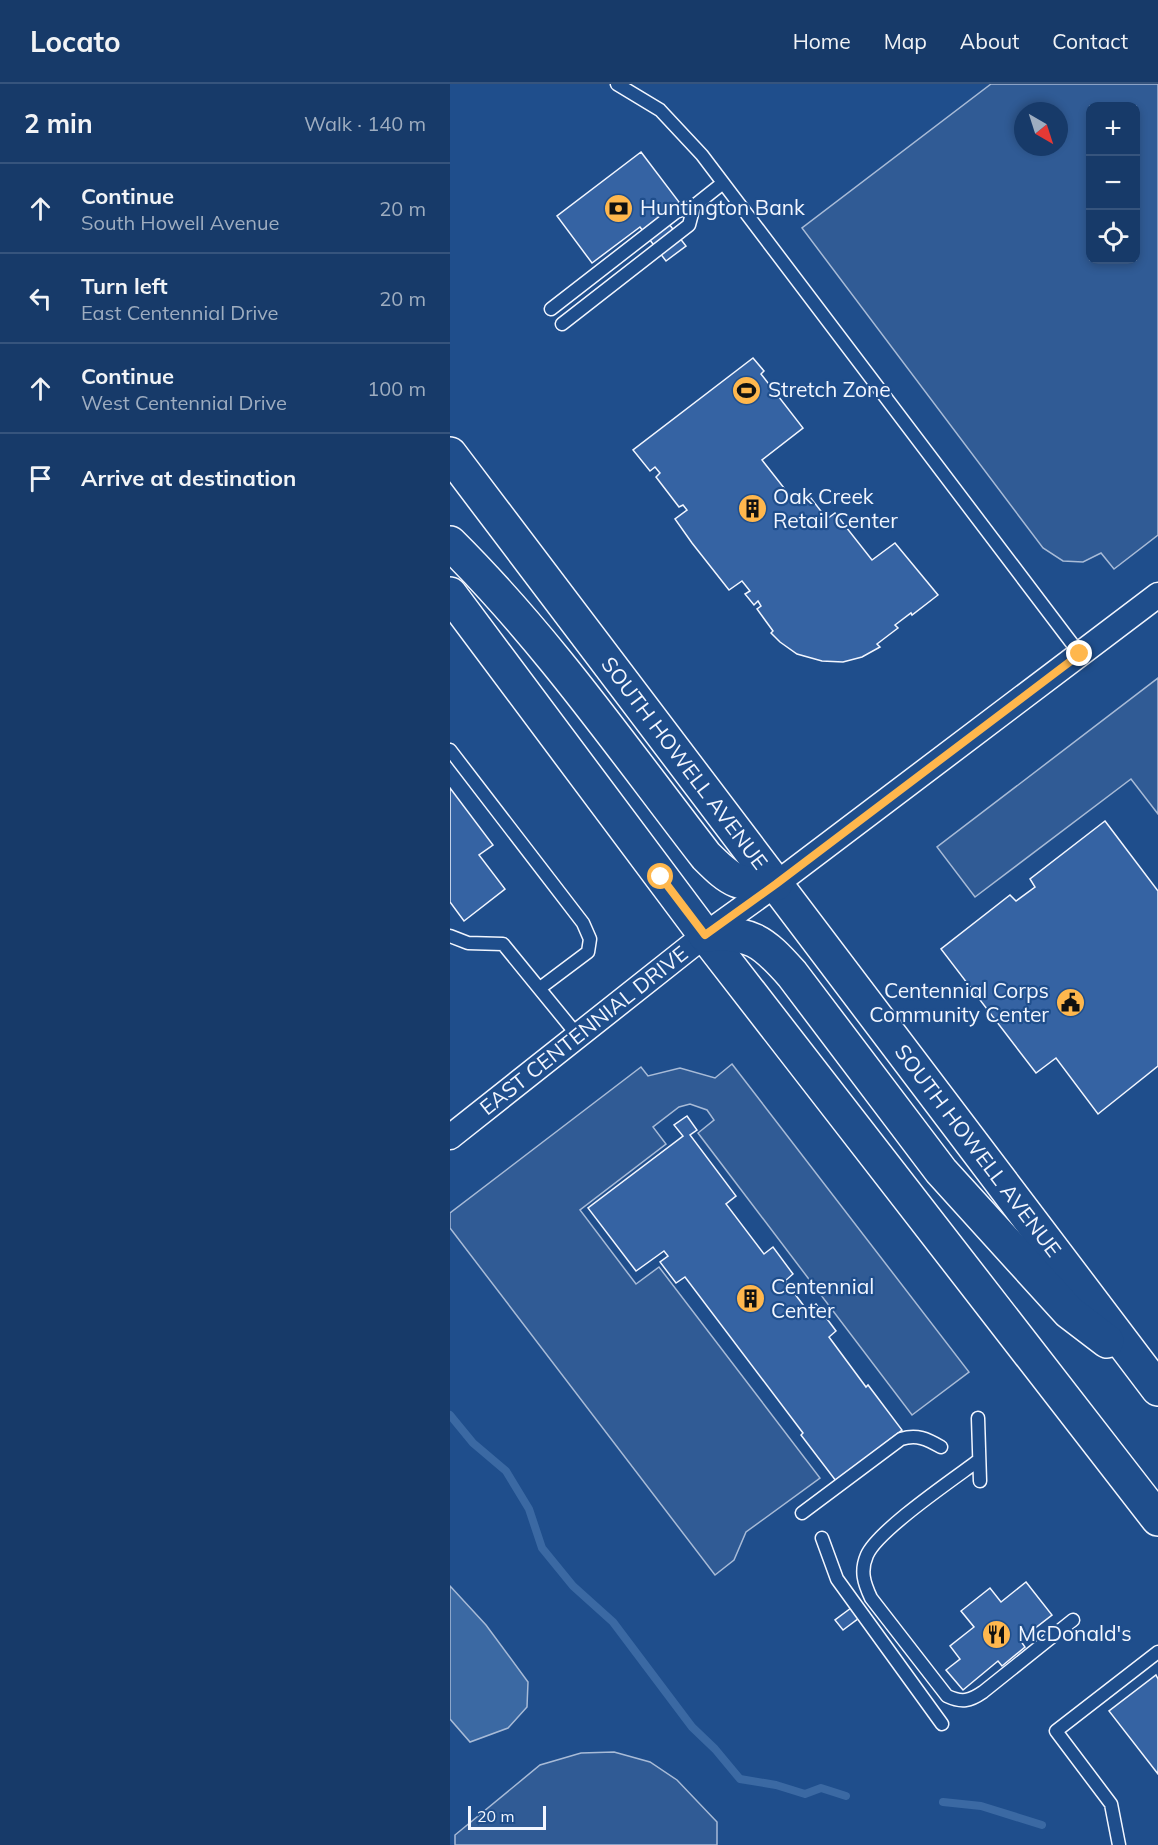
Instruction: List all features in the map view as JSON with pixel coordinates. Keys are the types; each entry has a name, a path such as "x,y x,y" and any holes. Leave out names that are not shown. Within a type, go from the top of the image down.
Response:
{"main road":[{"name":"SOUTH HOWELL AVENUE","path":"450,454 1151,1380"},
{"path":"450,543 480,573 538,639 706,856 727,876 749,884 776,884"},
{"path":"450,594 705,935 1158,1519"},
{"path":"705,935 729,933 752,938 772,951 942,1171 1069,1312 1151,1380"}],"street":[{"name":"EAST CENTENNIAL DRIVE","path":"450,1137 705,935 776,884 1158,595"}],"lane":[{"path":"617,84 660,110 702,155 1080,654"},
{"path":"551,309 676,212 694,206 723,183"},
{"path":"562,324 689,225 694,206"},
{"path":"450,750 583,923 590,939 588,952 540,988"},
{"path":"450,936 468,943 503,944 578,1036"},
{"path":"978,1418 980,1481"},
{"path":"802,1514 901,1439 911,1436 922,1437 941,1447"},
{"path":"979,1460 882,1534 868,1553 862,1571 864,1584 871,1598 947,1696 959,1701 971,1700 1073,1620"},
{"path":"822,1538 837,1579 942,1724"},
{"path":"1119,1845 1111,1803 1056,1731 1158,1652"}],"shaded area":[{"path":"991,84 1158,84 1158,535 1114,569 1101,553 1083,562 1063,561 1043,548 802,228"},
{"path":"1158,678 1158,814 1131,779 975,897 937,847"},
{"path":"732,1064 969,1372 912,1415 698,1133 714,1120 707,1110 690,1104 679,1107 653,1127 666,1144 580,1210 636,1284 659,1267 820,1478 746,1532 734,1560 715,1575 450,1228 450,1213 641,1067 648,1076 680,1068 715,1078"},
{"path":"450,1586 486,1625 528,1682 527,1707 508,1728 470,1742 450,1719"},
{"path":"614,1752 650,1762 677,1780 717,1822 717,1845 455,1845 455,1835 540,1765 581,1753"}],"building":[{"name":"Huntington Bank","path":"641,152 679,202 662,215 686,246 666,261 640,227 592,263 557,216"},
{"name":"Oak Creek Retail Center","path":"753,358 764,371 761,374 803,428 762,460 795,502 807,493 827,519 835,513 872,560 895,543 938,595 895,625 898,628 877,644 880,647 862,657 843,662 822,661 797,654 780,642 771,633 773,631 757,609 761,606 758,601 754,605 745,594 750,591 742,581 729,590 692,543 675,519 687,510 683,505 679,507 656,477 660,473 655,467 650,471 633,450"},
{"path":"450,788 493,845 479,855 505,889 464,921 450,902"},
{"name":"Centennial Corps Community Center","path":"1105,821 1158,891 1158,1066 1098,1114 1056,1058 1036,1073 941,949 1010,895 1016,901 1035,887 1030,879"},
{"name":"Centennial Center","path":"687,1116 697,1130 690,1135 736,1196 726,1204 764,1254 773,1247 793,1274 785,1281 807,1310 816,1304 836,1331 829,1337 902,1430 836,1481 801,1435 803,1433 685,1277 676,1283 660,1262 668,1256 664,1251 636,1271 588,1208 683,1136 674,1125"},
{"name":"McDonald's","path":"1026,1582 1052,1615 1020,1640 1025,1647 1002,1666 998,1661 963,1690 946,1670 960,1659 950,1646 974,1627 961,1611 990,1588 1001,1602"},
{"path":"851,1608 859,1618 843,1630 835,1620"},
{"path":"1156,1675 1158,1679 1158,1774 1109,1711"}],"waterway":[{"path":"450,1415 473,1443 506,1471 529,1509 542,1548 573,1586 613,1622 692,1727 715,1749 740,1779 776,1785 805,1794 821,1788 846,1796"},
{"path":"943,1802 981,1806 1042,1825"}],"place":[{"name":"Huntington Bank","path":"619,208"},
{"name":"Stretch Zone","path":"747,390"},
{"name":"Oak Creek Retail Center","path":"752,509"},
{"name":"Centennial Corps Community Center","path":"1070,1003"},
{"name":"Centennial Center","path":"750,1299"},
{"name":"McDonald's","path":"997,1634"}],"route":[{"path":"661,877 705,935 1080,654"}]}
